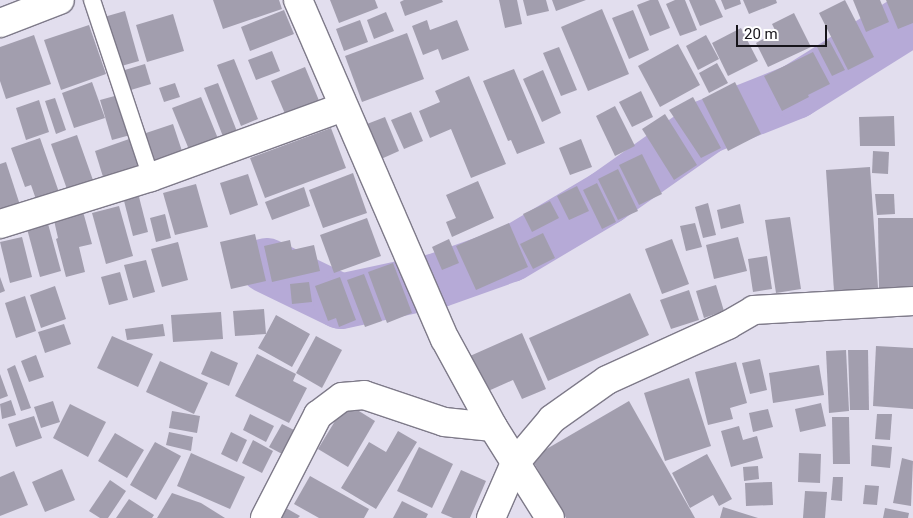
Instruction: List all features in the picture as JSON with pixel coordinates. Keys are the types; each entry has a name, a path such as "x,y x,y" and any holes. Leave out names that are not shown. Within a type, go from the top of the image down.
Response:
{"street":[{"path":"0,23 60,0"},
{"path":"298,0 445,339 514,463 550,518"},
{"path":"0,224 151,177 343,107"},
{"path":"491,518 514,463 552,419 607,380 728,325 754,310 913,301"},
{"path":"728,325 758,326 913,317"},
{"path":"265,518 318,415 342,396 364,395 444,422 493,427"}],"lane":[{"path":"92,0 151,177"}],"building":[{"path":"213,0 279,0 282,9 223,29"},
{"path":"330,0 375,0 378,8 339,23"},
{"path":"404,0 442,0 443,2 405,16 400,2"},
{"path":"499,0 517,0 522,24 505,28"},
{"path":"523,0 546,0 549,11 527,16"},
{"path":"552,0 586,0 556,11"},
{"path":"650,0 658,0 670,28 650,36 637,5"},
{"path":"675,0 685,0 697,30 680,36 666,4"},
{"path":"689,0 715,0 723,17 700,26"},
{"path":"721,0 740,0 741,4 725,10"},
{"path":"743,0 776,0 777,3 749,14"},
{"path":"845,0 874,57 848,70 819,13"},
{"path":"853,0 880,0 889,22 866,32"},
{"path":"886,0 913,0 913,23 898,29"},
{"path":"602,9 629,74 588,91 561,27"},
{"path":"284,10 294,34 250,51 241,27"},
{"path":"633,10 649,50 629,59 612,18"},
{"path":"125,11 139,61 118,67 104,17"},
{"path":"386,12 394,31 374,39 367,20"},
{"path":"794,13 811,47 768,67 756,43 776,32 772,24"},
{"path":"173,14 184,51 147,62 136,25"},
{"path":"360,20 368,42 344,51 336,29"},
{"path":"427,20 430,30 457,20 469,50 442,60 438,49 423,55 412,26"},
{"path":"89,25 106,74 61,90 44,40"},
{"path":"741,28 758,61 728,76 712,43"},
{"path":"407,33 424,79 362,102 345,56"},
{"path":"34,35 51,84 6,99 0,81 0,47"},
{"path":"706,35 719,59 698,70 686,46"},
{"path":"829,40 845,70 832,76 817,47"},
{"path":"678,44 700,85 660,107 638,66"},
{"path":"559,47 577,90 561,96 543,53"},
{"path":"272,51 280,71 256,80 248,60"},
{"path":"813,52 830,84 782,111 764,76"},
{"path":"234,59 258,119 241,126 217,65"},
{"path":"717,63 728,83 709,93 699,73"},
{"path":"145,64 151,84 124,92 118,72"},
{"path":"305,67 320,103 286,116 271,81"},
{"path":"514,69 545,143 517,154 511,140 508,141 483,81"},
{"path":"543,70 561,113 542,122 523,79"},
{"path":"469,76 506,164 471,178 451,129 430,138 419,111 440,102 435,91"},
{"path":"92,82 105,118 74,128 62,93"},
{"path":"735,82 761,134 728,151 702,99"},
{"path":"175,83 180,97 164,102 159,88"},
{"path":"218,83 238,134 224,139 204,88"},
{"path":"641,91 653,117 632,127 619,102"},
{"path":"122,94 134,134 112,140 100,100"},
{"path":"201,97 219,141 190,152 172,108"},
{"path":"693,97 721,148 701,158 669,110"},
{"path":"55,98 66,130 56,134 45,101"},
{"path":"39,100 49,132 26,140 16,108"},
{"path":"615,106 635,146 615,156 596,116"},
{"path":"411,112 423,141 404,149 391,120"},
{"path":"665,114 697,165 674,180 642,129"},
{"path":"894,116 895,146 860,146 859,117"},
{"path":"385,117 399,151 381,159 367,124"},
{"path":"173,124 184,157 151,168 140,135"},
{"path":"331,128 346,168 265,198 250,158"},
{"path":"77,135 94,183 68,192 51,144"},
{"path":"40,138 61,198 38,205 31,185 25,187 11,148"},
{"path":"132,138 142,167 104,180 95,151"},
{"path":"581,139 592,167 570,175 559,148"},
{"path":"873,151 889,152 888,174 872,173"},
{"path":"642,154 662,194 639,205 619,165"},
{"path":"6,162 20,205 0,211 0,164"},
{"path":"870,167 878,288 834,291 826,170"},
{"path":"618,169 638,211 618,220 598,179"},
{"path":"353,173 367,213 323,228 309,190"},
{"path":"248,174 258,205 230,215 220,183"},
{"path":"478,181 494,218 452,237 446,222 456,218 446,195"},
{"path":"597,183 616,222 602,229 583,190"},
{"path":"196,184 208,227 175,235 163,193"},
{"path":"577,186 589,211 569,220 557,196"},
{"path":"304,187 310,206 272,220 265,202"},
{"path":"138,193 148,232 133,236 123,197"},
{"path":"875,194 894,194 895,214 877,215"},
{"path":"550,201 559,218 532,232 523,214"},
{"path":"708,203 716,235 703,238 695,207"},
{"path":"740,204 744,223 721,229 717,210"},
{"path":"119,206 133,256 106,264 92,213"},
{"path":"82,208 92,244 79,247 85,272 66,277 56,239 58,238 53,216"},
{"path":"165,214 171,238 156,242 150,218"},
{"path":"790,217 801,289 776,293 765,220"},
{"path":"367,218 381,256 334,273 320,235"},
{"path":"878,218 913,218 913,287 879,288"},
{"path":"47,220 61,271 40,277 26,225"},
{"path":"509,223 528,267 476,290 456,246"},
{"path":"695,223 702,247 686,251 680,226"},
{"path":"543,233 555,258 533,269 520,244"},
{"path":"255,234 266,281 231,289 220,242"},
{"path":"22,237 32,277 10,283 0,242"},
{"path":"738,237 747,271 714,279 706,245"},
{"path":"449,239 459,263 442,270 432,247"},
{"path":"672,239 689,284 662,294 645,249"},
{"path":"290,240 292,250 314,245 320,271 272,282 264,246"},
{"path":"178,242 188,280 162,287 151,249"},
{"path":"767,256 772,289 753,292 748,259"},
{"path":"146,260 155,292 133,298 124,265"},
{"path":"393,263 412,313 387,323 368,272"},
{"path":"120,272 128,300 109,305 101,277"},
{"path":"364,274 382,321 365,327 347,280"},
{"path":"0,277 5,291 0,293"},
{"path":"340,277 356,320 339,327 336,318 328,321 315,286"},
{"path":"309,282 312,302 292,304 290,284"},
{"path":"716,285 724,311 704,318 696,291"},
{"path":"55,286 66,319 41,328 30,295"},
{"path":"689,290 699,320 671,329 660,300"},
{"path":"630,293 649,335 548,381 529,338"},
{"path":"25,296 36,331 16,338 5,303"},
{"path":"264,309 266,334 235,336 233,311"},
{"path":"221,312 223,339 173,342 171,315"},
{"path":"276,315 310,334 292,367 258,348"},
{"path":"64,324 71,344 45,353 38,332"},
{"path":"163,324 165,336 127,340 125,329"},
{"path":"522,333 546,389 522,399 513,380 486,392 470,356"},
{"path":"112,336 153,354 138,387 97,368"},
{"path":"316,336 342,350 322,388 296,373"},
{"path":"876,346 913,348 913,409 873,406"},
{"path":"846,350 849,411 829,413 826,351"},
{"path":"848,350 868,350 869,410 850,410"},
{"path":"211,351 238,363 229,386 201,374"},
{"path":"257,354 296,374 293,381 307,388 289,423 235,396"},
{"path":"36,355 44,377 29,382 21,361"},
{"path":"760,359 767,390 750,394 742,363"},
{"path":"160,361 208,383 194,414 146,392"},
{"path":"736,362 747,403 730,408 733,419 708,425 695,372"},
{"path":"15,365 31,408 21,411 7,369"},
{"path":"819,365 824,395 773,403 769,373"},
{"path":"0,374 8,396 0,399"},
{"path":"689,378 711,446 665,461 644,393"},
{"path":"11,400 16,415 2,419 0,404"},
{"path":"53,401 60,422 41,428 34,407"},
{"path":"629,401 695,518 566,518 531,458"},
{"path":"346,403 375,421 348,467 318,449"},
{"path":"821,403 826,426 800,432 795,409"},
{"path":"70,404 106,422 88,457 53,438"},
{"path":"768,409 773,427 753,432 749,413"},
{"path":"172,411 200,416 197,433 169,428"},
{"path":"250,414 274,426 266,442 243,430"},
{"path":"877,414 892,414 890,440 875,439"},
{"path":"34,416 42,438 16,447 8,424"},
{"path":"832,417 849,417 850,464 833,464"},
{"path":"282,424 296,431 284,455 269,447"},
{"path":"739,426 743,440 757,436 763,458 731,467 721,431"},
{"path":"398,431 417,442 376,509 341,488 369,442 386,452"},
{"path":"169,432 193,437 191,451 166,445"},
{"path":"231,432 247,440 237,462 221,454"},
{"path":"115,433 144,450 127,478 98,461"},
{"path":"253,440 273,451 262,473 242,463"},
{"path":"155,442 181,456 156,500 130,485"},
{"path":"872,445 892,447 890,468 871,466"},
{"path":"419,447 453,464 432,508 397,491"},
{"path":"191,453 245,477 230,509 177,486"},
{"path":"799,453 821,454 820,483 798,482"},
{"path":"707,454 732,499 719,506 713,495 690,508 672,473"},
{"path":"902,458 913,461 911,506 893,503"},
{"path":"758,466 759,479 744,481 743,467"},
{"path":"62,469 75,500 45,512 32,482"},
{"path":"461,470 486,481 470,518 453,518 441,513"},
{"path":"14,471 28,505 0,516 0,477"},
{"path":"310,476 369,509 364,518 319,518 294,504"},
{"path":"833,477 843,477 842,501 831,500"},
{"path":"110,480 126,491 108,518 100,518 89,511"},
{"path":"772,482 773,505 746,506 745,483"},
{"path":"865,485 879,486 877,505 863,504"},
{"path":"805,491 827,492 825,518 803,518"},
{"path":"172,493 201,503 225,518 157,518"},
{"path":"129,499 154,515 152,518 116,518"},
{"path":"402,501 428,514 426,518 393,518"},
{"path":"723,507 758,518 720,518"},
{"path":"286,508 300,516 298,518 281,518"},
{"path":"885,508 909,513 908,518 883,518"}],"waterway":[{"path":"266,265 340,301 437,280 510,254 606,197 707,126 795,91 913,17"}]}
